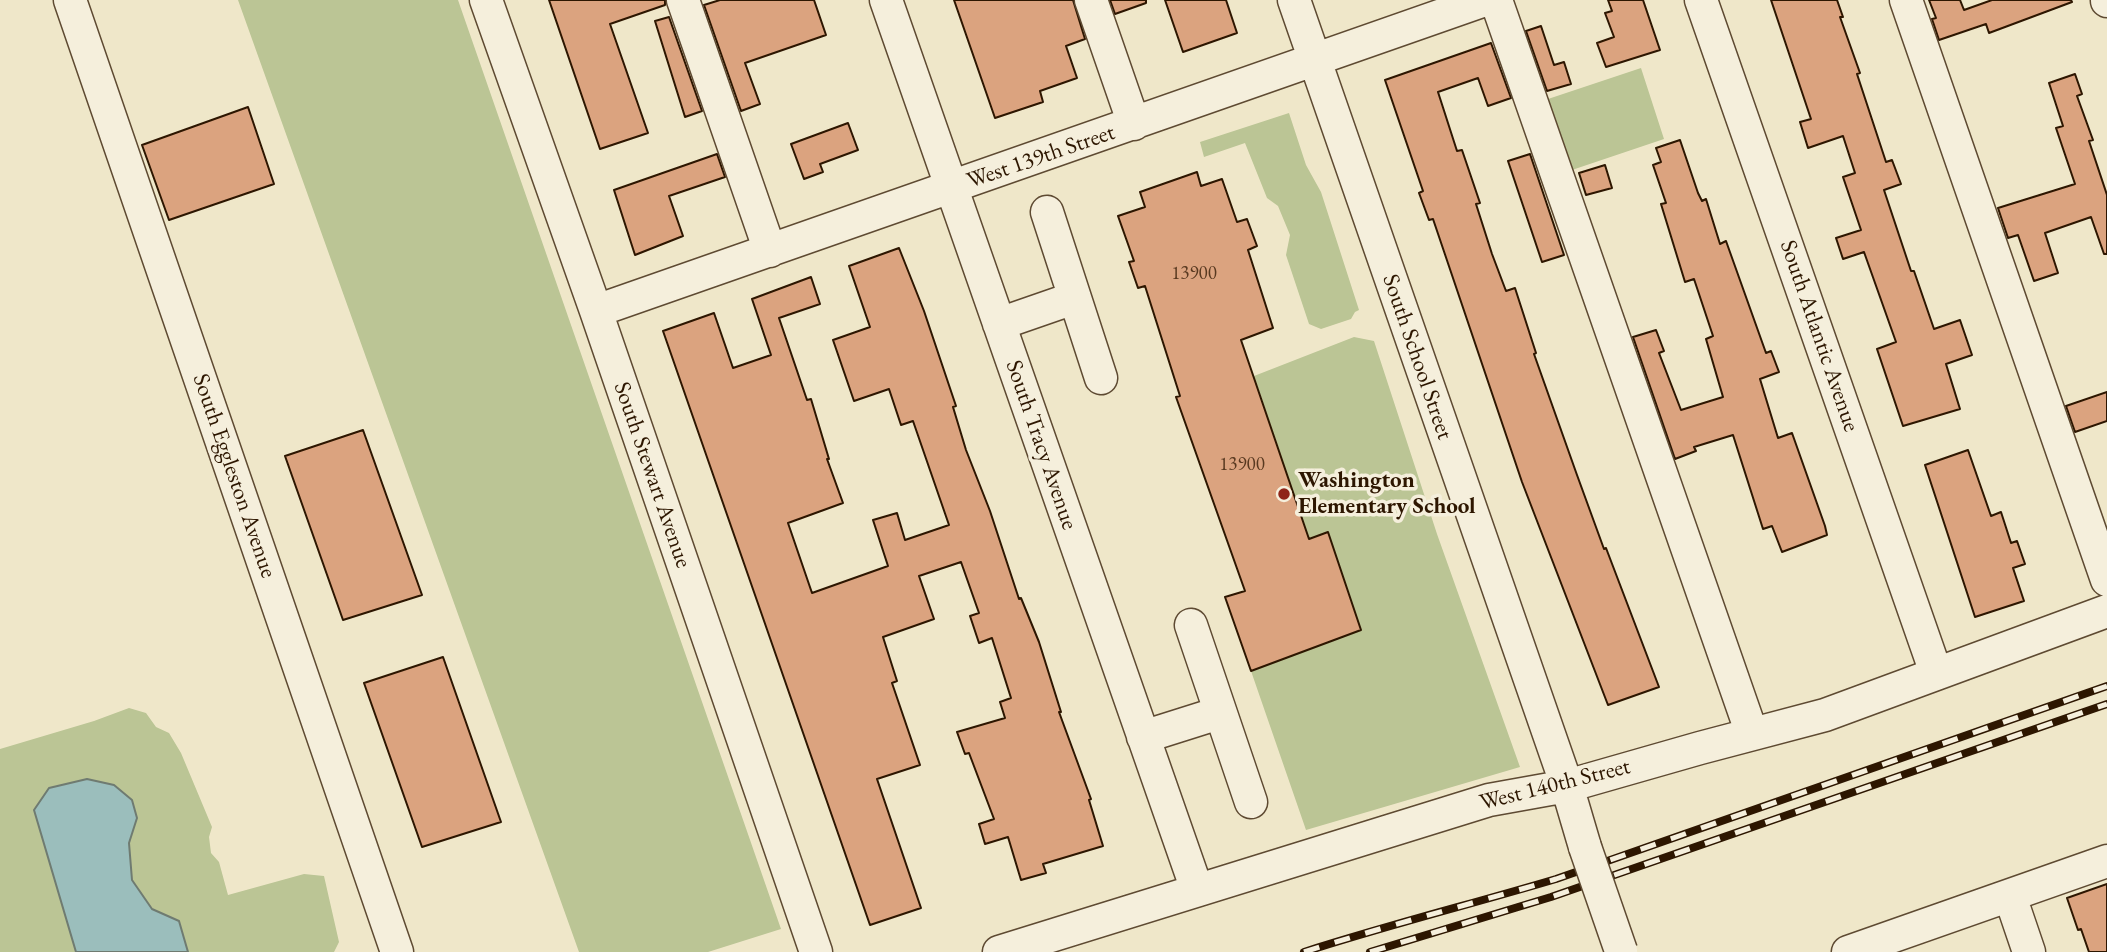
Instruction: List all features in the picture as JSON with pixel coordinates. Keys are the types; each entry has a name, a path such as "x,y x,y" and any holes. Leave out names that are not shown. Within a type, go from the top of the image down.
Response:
{"street":[{"name":"South Eggleston Avenue","path":"70,0 397,952"},
{"name":"South Stewart Avenue","path":"486,0 816,952"},
{"path":"683,0 771,251"},
{"name":"South Tracy Avenue","path":"886,0 1197,890"},
{"path":"1091,0 1134,124"},
{"name":"South School Street","path":"1294,0 1567,786 1621,952"},
{"name":"West 139th Street","path":"596,311 1485,0"},
{"path":"1496,0 1752,734"},
{"name":"South Atlantic Avenue","path":"1701,0 1936,673"},
{"path":"1906,0 2107,580"},
{"path":"1047,212 1101,378"},
{"path":"999,324 1074,298"},
{"name":"West 140th Street","path":"999,952 1489,800 1567,786 1825,715 2107,611"},
{"path":"1191,625 1251,802"},
{"path":"1143,737 1219,713"},
{"path":"1848,952 2107,861"},
{"path":"2010,897 2029,952"}],"green space":[{"path":"238,0 458,0 781,929 708,952 579,952"},
{"path":"1641,68 1664,139 1569,171 1545,100"},
{"path":"1289,113 1306,165 1321,192 1359,310 1351,319 1321,329 1309,324 1286,255 1290,235 1278,206 1267,198 1245,143 1204,157 1200,142"},
{"path":"1354,337 1374,341 1437,534 1520,767 1306,830 1251,671 1361,630 1328,532 1309,539 1254,376"},
{"path":"129,708 146,713 156,727 169,733 181,753 212,827 209,837 211,853 219,862 228,895 304,874 324,876 339,942 334,952 188,952 179,921 152,909 132,880 129,843 137,818 34,810 76,952 0,952 0,749"}],"water":[{"path":"87,779 114,785 132,800 137,818 129,843 132,880 152,909 179,921 188,952 76,952 34,810 49,788"}],"building":[{"path":"549,0 665,0 665,5 610,24 648,133 600,149"},
{"path":"720,0 814,0 826,35 745,63 760,104 741,111 704,5"},
{"path":"954,0 1073,0 1085,39 1066,46 1077,78 1040,91 1043,102 995,118"},
{"path":"1110,0 1146,0 1146,3 1115,14"},
{"path":"1165,0 1226,0 1237,33 1183,52"},
{"path":"1608,0 1643,0 1660,50 1606,67 1597,43 1614,37 1605,13 1612,11"},
{"path":"1771,0 1837,0 1843,17 1840,17 1860,73 1857,74 1886,162 1892,160 1901,184 1884,190 1911,271 1914,271 1934,329 1960,320 1972,355 1946,364 1960,409 1903,426 1877,349 1896,342 1864,252 1843,259 1836,238 1861,230 1843,177 1855,173 1843,136 1808,148 1800,122 1811,119"},
{"path":"1929,0 1960,0 1964,10 1992,0 2072,2 1989,33 1986,24 1939,40 1932,19 1936,18"},
{"path":"669,17 702,111 685,117 655,21"},
{"path":"1541,26 1554,65 1564,62 1571,84 1547,91 1526,31"},
{"path":"1491,43 1511,98 1488,106 1478,78 1438,92 1457,151 1462,150 1480,203 1476,204 1492,254 1506,291 1515,288 1536,353 1534,354 1577,475 1659,687 1608,705 1522,482 1433,219 1429,220 1419,193 1423,191 1385,80"},
{"path":"2075,74 2082,94 2077,96 2093,140 2089,141 2107,195 2107,254 2104,254 2091,217 2045,233 2058,273 2034,281 2018,235 2008,238 1998,208 2075,184 2056,128 2063,126 2049,83"},
{"path":"248,107 274,184 169,220 142,145"},
{"path":"848,123 858,150 820,164 823,172 804,179 791,144"},
{"path":"1680,140 1698,193 1702,201 1706,199 1720,244 1726,241 1766,353 1771,351 1779,372 1760,379 1778,438 1792,433 1825,526 1827,535 1782,552 1772,526 1763,529 1733,435 1694,447 1696,451 1675,459 1633,337 1656,330 1664,351 1659,353 1681,410 1723,397 1706,339 1713,336 1694,279 1685,282 1661,204 1666,203 1653,165 1661,162 1656,148"},
{"path":"717,154 725,177 669,196 683,236 635,255 614,190"},
{"path":"1530,154 1564,255 1542,262 1508,161"},
{"path":"1605,165 1612,188 1586,195 1579,173"},
{"path":"1197,172 1201,186 1222,179 1237,222 1247,219 1257,246 1248,250 1273,328 1241,340 1309,539 1328,532 1361,630 1251,671 1225,597 1245,591 1176,397 1180,396 1145,286 1138,288 1129,262 1134,261 1118,216 1145,207 1140,192"},
{"path":"899,248 924,311 956,406 953,407 966,450 990,511 1019,599 1021,598 1039,642 1059,712 1091,799 1089,800 1103,846 1043,864 1046,873 1021,880 1008,837 985,844 979,824 994,819 969,753 965,754 957,732 1005,718 1000,702 1011,698 992,638 979,643 970,616 979,613 961,562 919,576 934,619 883,637 897,681 892,683 920,765 877,779 921,908 870,925 663,331 714,313 733,368 771,355 752,299 811,277 820,304 779,318 807,400 811,399 827,459 843,503 788,523 812,593 888,566 873,520 897,513 905,540 949,525 913,421 901,425 889,389 854,401 833,340 870,327 849,266"},
{"path":"2107,392 2107,421 2075,432 2066,406"},
{"path":"363,430 422,595 343,620 285,456"},
{"path":"1968,450 1991,516 2001,512 2011,543 2017,541 2025,564 2013,568 2024,601 1975,617 1925,465"},
{"path":"443,657 501,822 422,847 364,683"},
{"path":"2107,884 2107,952 2089,952 2067,898"}],"railway":[{"path":"1304,952 1556,879 2107,686"},
{"path":"1370,952 1551,897 2107,704"}],"place":[{"name":"Washington Elementary School","path":"1284,494"}]}
